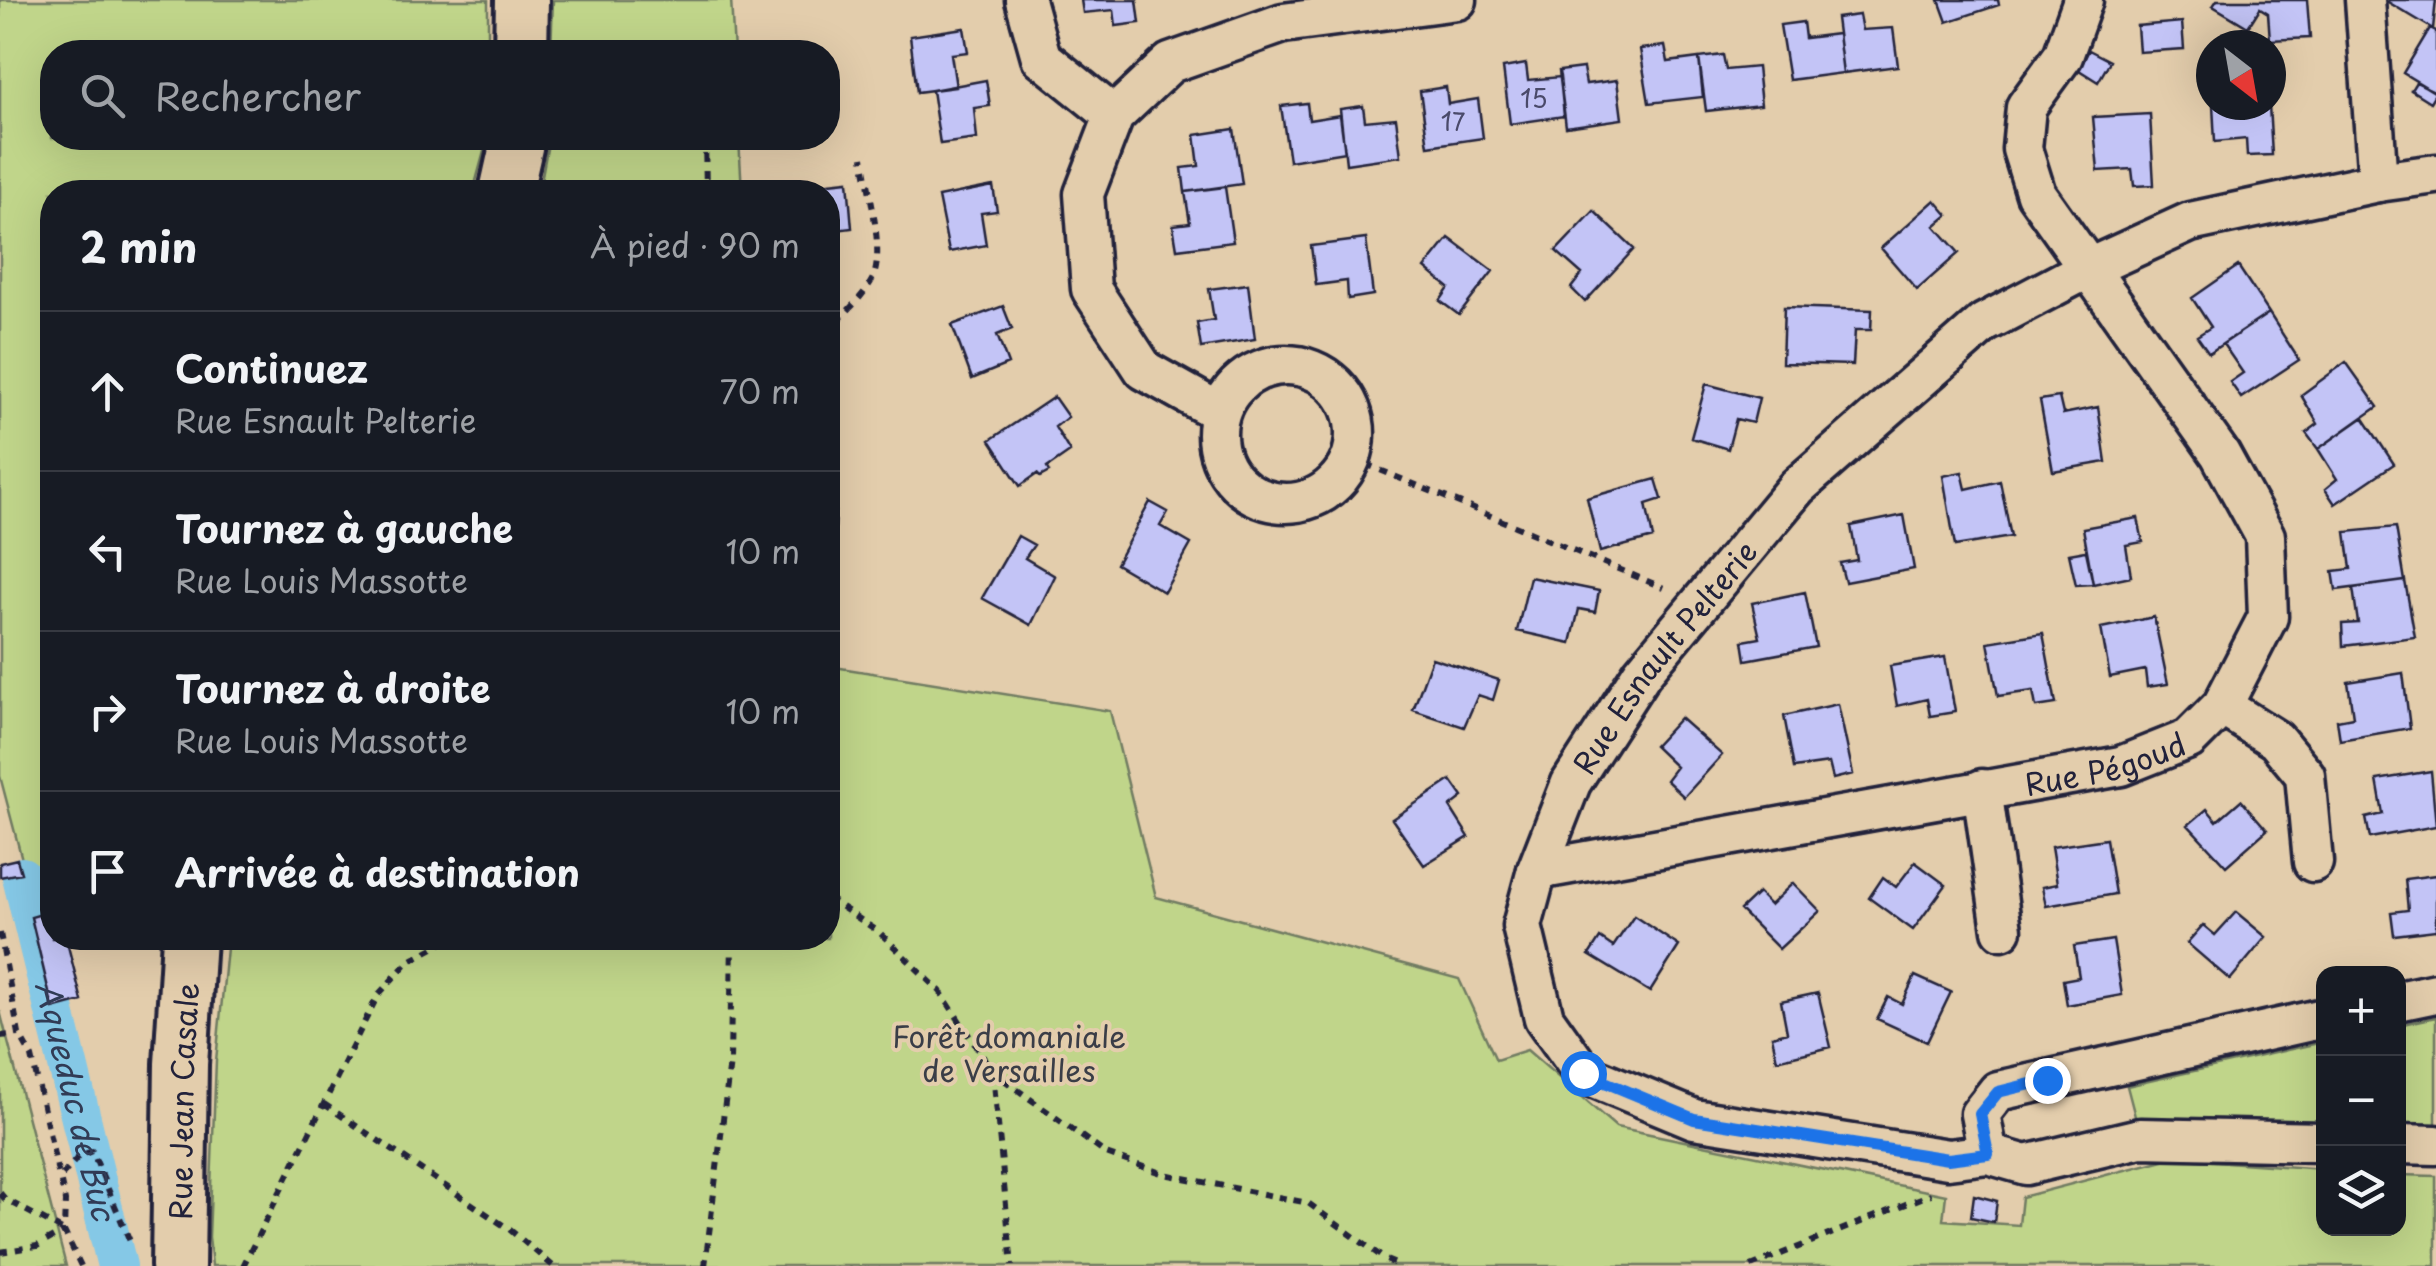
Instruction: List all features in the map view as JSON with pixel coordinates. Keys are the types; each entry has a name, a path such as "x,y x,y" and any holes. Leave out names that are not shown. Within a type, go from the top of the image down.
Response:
{"main road":[{"path":"521,40 522,0"},
{"path":"509,180 515,150"},
{"name":"Rue Jean Casale","path":"178,1266 188,950"}],"street":[{"path":"1024,0 1040,58 1114,116"},
{"path":"1219,412 1144,370 1092,288 1084,194 1114,116 1170,63 1284,24 1457,0"},
{"name":"Rue Pégoud","path":"1537,870 2121,766 2190,739 2222,706 2268,617 2265,536 2220,454 2036,194 2022,149 2026,106 2063,56 2083,0"},
{"path":"2365,0 2378,182"},
{"name":"Rue Esnault Pelterie","path":"2316,1142 2140,1138 2026,1165 1988,1154 1948,1159 1694,1119 1583,1073 1544,1018 1522,926 1537,870 1571,783 1642,673 1797,487 1984,322 2088,268 2190,222 2378,182 2436,174"},
{"path":"1265,368 1308,368 1336,387 1352,414 1355,436 1351,458 1339,479 1321,494 1298,503 1274,503 1252,496 1233,480 1220,460 1216,436 1219,412 1237,386 1265,368"},
{"path":"2222,706 2276,740 2305,776 2314,862"},
{"path":"1982,788 2002,930"},
{"path":"2406,999 2436,993"},
{"path":"1988,1154 1980,1114 1998,1092 2316,1020"},
{"path":"2406,1144 2436,1145"}],"path":[{"path":"704,150 706,180"},
{"path":"840,316 870,284 879,264 863,158"},
{"path":"1351,458 1701,604"},
{"path":"840,906 879,932 940,991 993,1072 1106,1154 1164,1174 1308,1203 1386,1260 1401,1266"},
{"path":"0,933 19,1034 32,1057 60,1178 64,1231 81,1266"},
{"path":"243,1266 378,995 408,962 430,950"},
{"path":"705,1266 730,1062 732,950"},
{"path":"0,1036 19,1034"},
{"path":"993,1072 1012,1266"},
{"path":"324,1104 510,1228 553,1266"},
{"path":"60,1178 78,1156 92,1152 127,1236"},
{"path":"1751,1266 1942,1190"},
{"path":"0,1193 4,1199 64,1231"},
{"path":"0,1252 36,1246 64,1231"}],"green space":[{"path":"0,0 488,0 488,40 40,40 40,150 484,150 476,180 40,180 40,903 34,905 0,776"},
{"path":"553,0 731,0 733,40 551,40"},
{"path":"547,150 740,150 741,180 541,180"},
{"name":"Forêt domaniale de Versailles","path":"840,668 1110,711 1156,897 1459,979 1496,1060 1527,1050 1616,1127 1946,1195 1943,1220 2019,1225 2022,1197 2171,1158 2316,1168 2316,1236 2406,1236 2406,1175 2436,1176 2436,1266 212,1266 209,1237 216,1061 227,950 840,950"},
{"path":"0,1011 66,1266 0,1266"},
{"path":"2436,1017 2436,1133 2406,1132 2406,1023"},
{"path":"2316,1044 2316,1130 2137,1124 2127,1086"}],"building":[{"path":"1081,0 1137,0 1140,23 1116,26 1114,10 1083,13"},
{"path":"1939,0 1998,0 1999,5 1947,22"},
{"path":"2217,0 2307,0 2310,38 2286,39 2286,30 2269,30 2268,13 2260,8 2248,27 2213,6"},
{"path":"2436,0 2433,29 2388,2"},
{"path":"1859,15 1862,30 1893,28 1898,66 1843,73 1836,18"},
{"path":"1803,22 1805,38 1838,34 1843,73 1789,80 1780,25"},
{"path":"2182,22 2184,49 2139,52 2137,26"},
{"path":"964,28 968,52 951,54 956,87 917,92 910,36"},
{"path":"2430,28 2436,31 2436,93 2403,73"},
{"path":"1665,46 1668,62 1699,58 1703,97 1649,103 1640,49"},
{"path":"2089,50 2110,61 2098,82 2079,70"},
{"path":"1723,55 1726,70 1757,67 1761,105 1706,111 1699,58"},
{"path":"1526,64 1528,80 1560,77 1564,116 1510,124 1503,68"},
{"path":"1583,68 1586,84 1617,80 1622,119 1566,127 1559,71"},
{"path":"986,80 990,106 974,108 977,139 940,144 932,90"},
{"path":"2416,82 2436,92 2430,102 2411,90"},
{"path":"1446,87 1448,104 1478,99 1483,138 1428,146 1420,91"},
{"path":"1307,103 1309,120 1340,115 1345,152 1289,161 1281,106"},
{"path":"1363,106 1365,121 1396,118 1401,156 1346,164 1340,109"},
{"path":"2150,114 2154,185 2134,186 2132,169 2098,171 2093,117"},
{"path":"2214,120 2270,120 2272,155 2247,156 2246,139 2215,142"},
{"path":"1234,129 1242,184 1185,192 1182,168 1199,166 1195,135"},
{"path":"848,181 852,228 840,230 840,182"},
{"path":"993,186 997,211 981,213 986,245 949,252 938,197"},
{"path":"1225,187 1233,242 1177,249 1173,225 1190,223 1185,192"},
{"path":"1935,200 1948,215 1935,226 1959,253 1917,290 1881,248"},
{"path":"1594,211 1634,249 1585,302 1571,288 1582,274 1556,251"},
{"path":"1449,238 1493,271 1459,315 1440,301 1449,288 1425,268"},
{"path":"1366,239 1373,295 1348,299 1347,281 1316,285 1311,246"},
{"path":"2238,266 2269,313 2209,353 2197,336 2211,327 2192,298"},
{"path":"1248,284 1255,339 1201,348 1197,323 1214,320 1209,289"},
{"path":"1003,306 1012,329 997,335 1008,364 972,379 952,325"},
{"path":"1784,307 1872,310 1871,330 1855,330 1853,365 1782,363"},
{"path":"2269,313 2299,360 2241,398 2230,382 2243,373 2223,344"},
{"path":"2346,362 2378,407 2318,449 2306,433 2318,424 2301,395"},
{"path":"1706,384 1759,398 1753,423 1736,419 1728,449 1691,438"},
{"path":"1054,397 1068,417 1055,427 1070,452 1047,468 1049,472 1040,477 1037,474 1020,486 990,440"},
{"path":"2059,397 2063,414 2098,407 2106,462 2053,471 2040,400"},
{"path":"2363,417 2394,464 2335,504 2325,489 2337,479 2318,449"},
{"path":"1962,472 1966,489 2000,481 2011,537 1955,546 1943,476"},
{"path":"1656,479 1662,499 1646,504 1653,538 1600,552 1587,498"},
{"path":"1150,502 1168,512 1160,526 1191,544 1164,592 1116,564"},
{"path":"1904,515 1914,569 1845,582 1840,563 1857,560 1851,526"},
{"path":"2138,518 2143,542 2126,545 2131,576 2093,584 2083,528"},
{"path":"2396,527 2405,581 2336,590 2333,571 2351,569 2346,532"},
{"path":"1018,536 1034,545 1025,558 1055,576 1031,625 982,598"},
{"path":"2086,551 2093,584 2076,585 2069,554"},
{"path":"1530,577 1599,591 1595,612 1579,609 1571,643 1517,631"},
{"path":"2405,581 2415,637 2343,646 2342,624 2358,623 2353,588"},
{"path":"1805,592 1816,647 1746,660 1743,641 1760,638 1752,603"},
{"path":"2154,617 2168,684 2147,687 2145,670 2110,677 2101,628"},
{"path":"2043,633 2056,704 2036,707 2033,691 1998,696 1988,642"},
{"path":"1945,657 1955,712 1930,716 1927,699 1897,706 1890,666"},
{"path":"1432,658 1499,680 1493,700 1478,695 1464,727 1413,710"},
{"path":"2403,673 2410,728 2340,740 2337,720 2353,717 2348,682"},
{"path":"1838,704 1853,774 1833,779 1829,763 1794,768 1784,716"},
{"path":"1680,718 1722,755 1684,797 1666,780 1676,767 1654,746"},
{"path":"2431,771 2436,826 2370,838 2366,818 2383,814 2377,780"},
{"path":"1451,780 1463,797 1450,807 1469,837 1424,865 1392,819"},
{"path":"2241,800 2267,830 2226,866 2188,825 2207,809 2217,821"},
{"path":"2106,839 2115,894 2046,906 2042,887 2057,884 2051,847"},
{"path":"17,859 21,873 0,877 0,863"},
{"path":"1915,862 1946,885 1913,930 1869,898 1883,877 1896,887"},
{"path":"2436,875 2436,930 2394,935 2391,912 2408,910 2405,879"},
{"path":"1793,883 1820,911 1779,949 1740,910 1758,893 1770,905"},
{"path":"2236,912 2266,937 2230,980 2187,943 2203,925 2215,935"},
{"path":"40,914 40,950 69,950 82,1001 53,1009 31,917"},
{"path":"1634,916 1679,946 1650,992 1589,955 1600,938 1613,947"},
{"path":"2113,940 2122,995 2067,1005 2063,980 2079,977 2074,946"},
{"path":"1915,976 1951,992 1927,1042 1877,1019 1888,997 1902,1004"},
{"path":"1818,993 1831,1047 1777,1060 1772,1036 1787,1032 1781,1001"},
{"path":"1974,1195 1997,1201 1994,1222 1971,1217"}],"waterway":[{"name":"Aqueduc de Buc","path":"22,877 117,1266"}],"route":[{"path":"1583,1073 1694,1119 1948,1159 1988,1154 1980,1114 1998,1092 2047,1080"}]}
